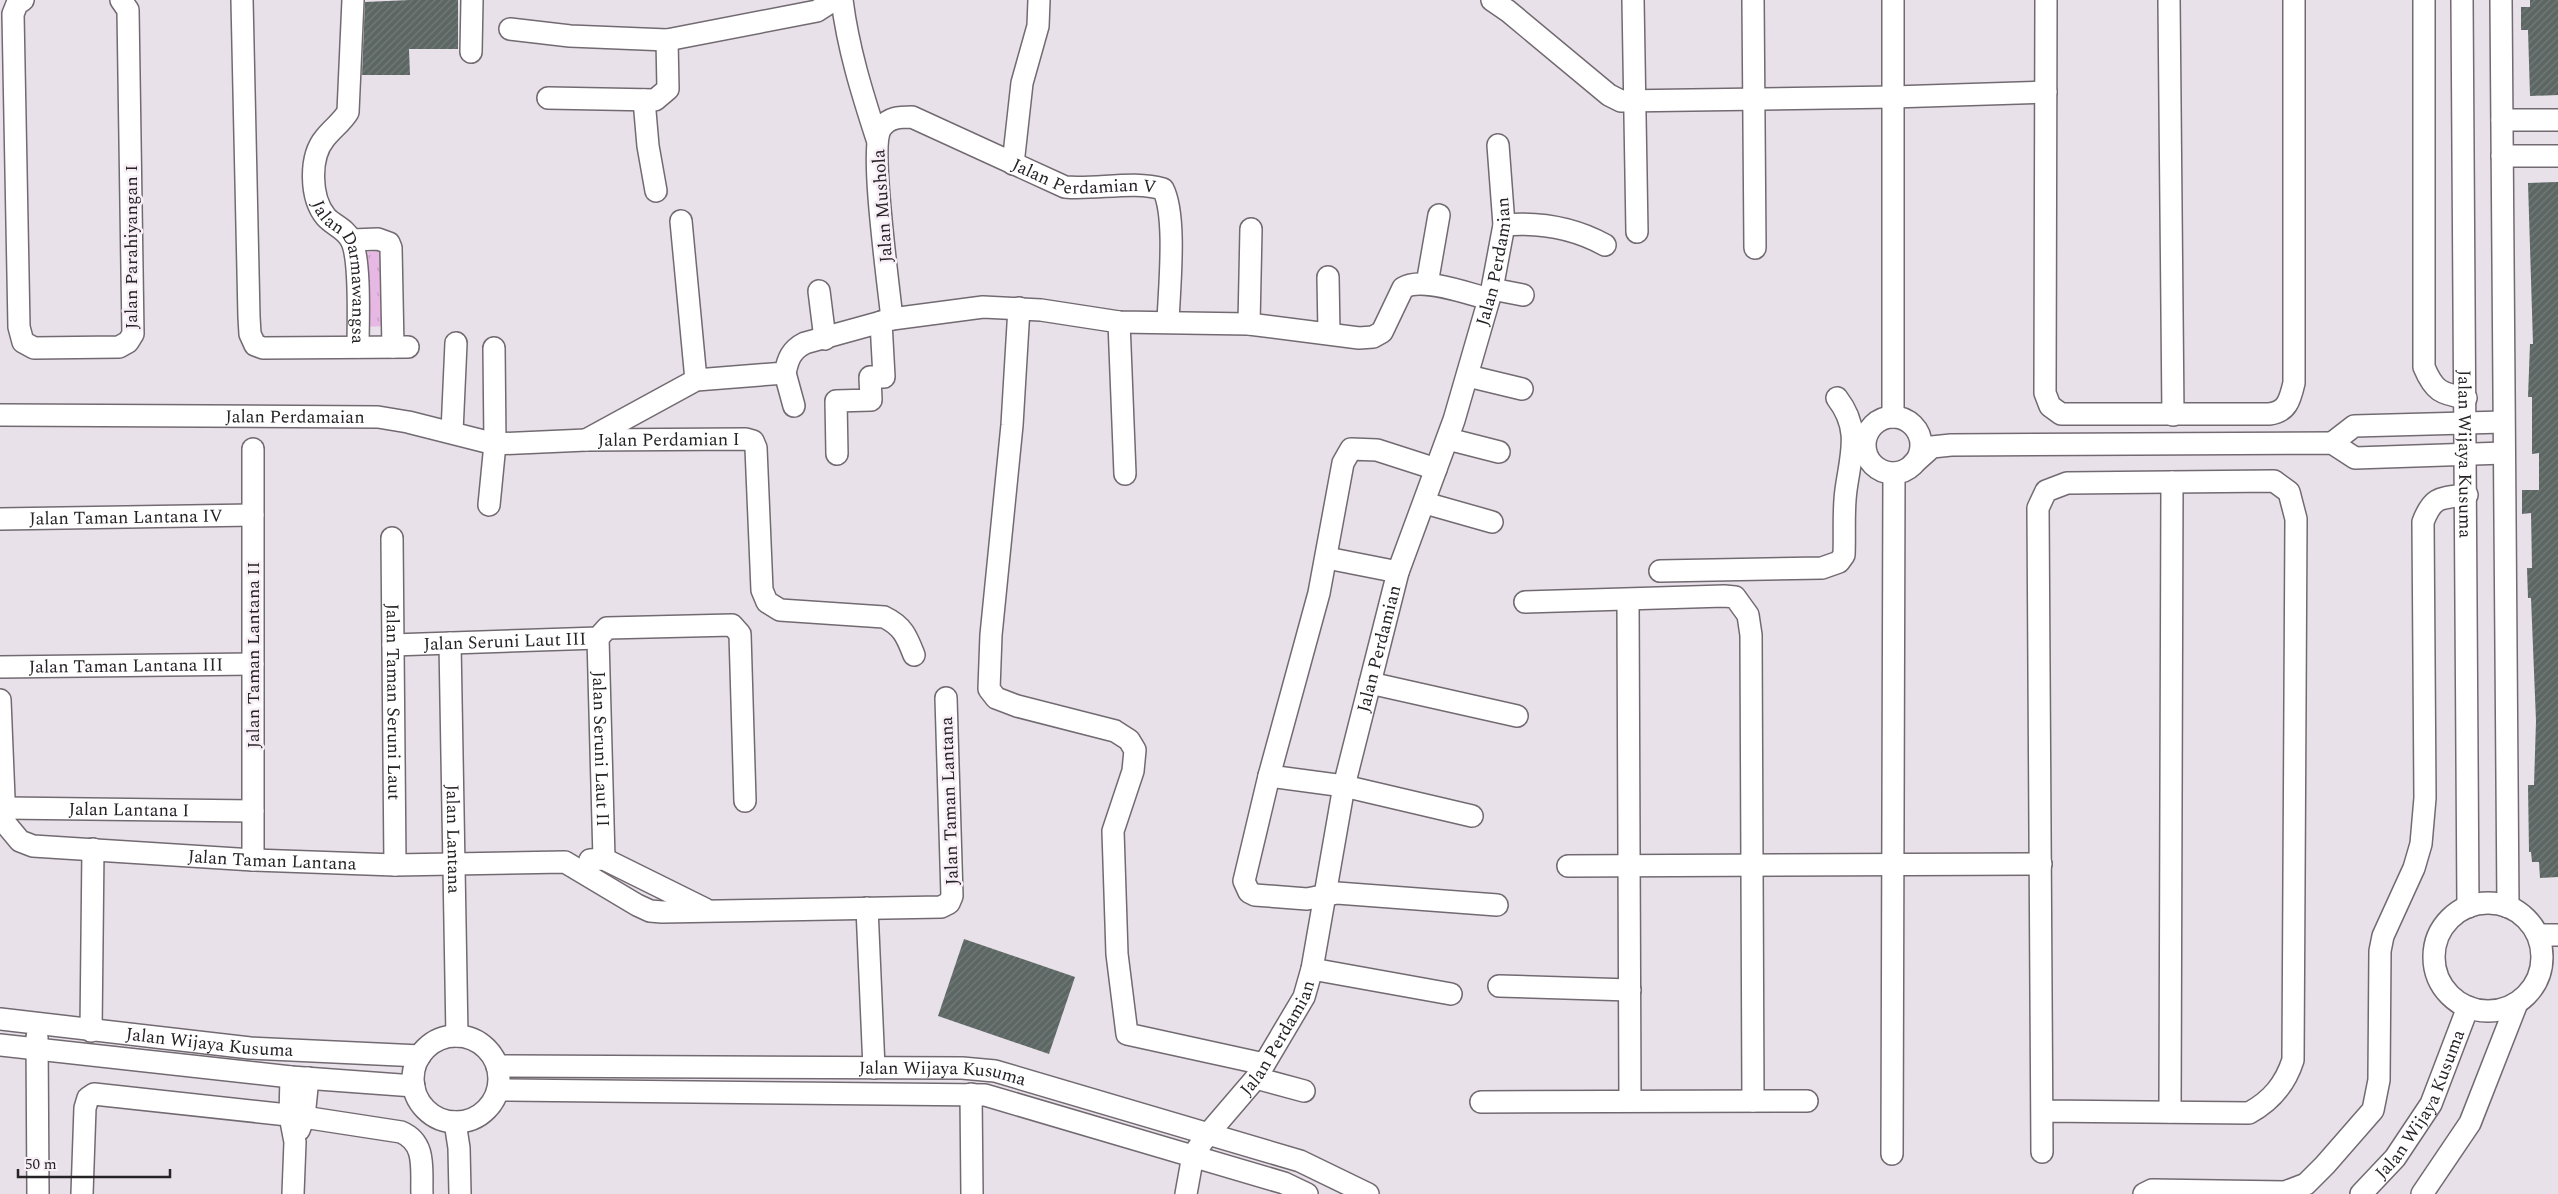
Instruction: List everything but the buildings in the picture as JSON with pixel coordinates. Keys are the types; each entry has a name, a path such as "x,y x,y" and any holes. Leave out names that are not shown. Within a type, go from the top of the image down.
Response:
{"street":[{"name":"Jalan Parahiyangan I","path":"23,0 17,4 13,14 19,327 23,342 34,348 119,347 128,342 133,334 128,10 121,0"},
{"name":"Jalan Darmawangsa","path":"242,0 250,334 254,345 263,348 358,347 356,260 352,240 342,228 327,218 316,202 314,176 317,153 325,138 341,124 348,112 352,0"},
{"path":"471,52 472,0"},
{"path":"510,29 570,36 667,40 817,11 834,0"},
{"path":"842,0 845,27 855,71 877,139"},
{"path":"1013,164 1022,83 1038,26 1039,0"},
{"path":"1633,0 1637,232"},
{"path":"1753,0 1755,248"},
{"path":"1893,0 1893,97 1902,420 1918,433 1921,445 1918,459 1913,464"},
{"path":"2046,0 2045,393 2050,406 2061,414 2173,415 2269,414 2279,412 2290,401 2294,383 2294,0"},
{"path":"2169,0 2173,415"},
{"path":"2424,0 2424,367 2430,380 2441,393 2466,398"},
{"name":"Jalan Wijaya Kusuma","path":"2462,0 2467,495 2468,907"},
{"path":"2501,0 2508,907"},
{"path":"1503,4 1609,96 1621,101 1893,97 2046,92"},
{"path":"548,98 656,100 668,89 667,40"},
{"path":"644,100 648,146 656,190"},
{"name":"Jalan Mushola","path":"837,454 836,401 870,400 870,377 884,377 887,321 877,139 881,129 890,119 912,117"},
{"name":"Jalan Perdamian V","path":"912,117 1065,187 1087,189 1151,186 1163,189 1169,200 1168,322"},
{"path":"2502,120 2558,120"},
{"name":"Jalan Perdamian","path":"1193,1155 1260,1071 1304,997 1312,969 1344,786 1398,572 1448,439 1491,294 1504,225 1498,144"},
{"path":"2502,156 2558,156"},
{"path":"1427,284 1438,214"},
{"path":"681,221 696,380"},
{"path":"1504,225 1561,227 1585,234 1605,245"},
{"path":"1249,324 1251,229"},
{"path":"352,240 378,239 389,243 400,347 358,347"},
{"path":"1328,277 1329,333"},
{"path":"794,406 785,373 789,357 796,348 887,321 983,307 1019,308 1119,322 1249,324 1359,338 1382,332 1403,288 1413,284 1427,284 1491,294 1523,295"},
{"path":"819,291 825,339"},
{"path":"1019,308 1012,425 991,635 989,690 996,698 1017,706 1115,731 1129,740 1134,750 1133,771 1113,831 1116,954 1127,1034 1260,1071 1304,1091"},
{"path":"1119,322 1125,474"},
{"path":"452,432 456,343"},
{"path":"489,505 495,444 494,348"},
{"path":"586,440 696,380 785,373"},
{"path":"1468,376 1522,389"},
{"path":"1660,571 1822,568 1839,562 1844,555 1846,490 1853,452 1850,418 1837,398"},
{"name":"Jalan Perdamaian","path":"0,415 378,417 452,432 495,444 586,440"},
{"path":"1850,418 1871,427"},
{"path":"1951,444 1932,441 1902,420 1882,419 1871,427 1866,440 1870,460 1880,470 1894,473 1913,464 1932,447 1951,444 2332,443 2355,458 2504,453"},
{"path":"2332,443 2354,426 2503,422"},
{"name":"Jalan Perdamian I","path":"586,440 738,439 753,441 756,448 762,590 767,602 780,610 884,617 897,623 906,634 914,656"},
{"path":"1448,439 1499,452"},
{"name":"Jalan Taman Lantana II","path":"253,449 254,860"},
{"path":"1436,469 1377,450 1351,449 1343,463 1327,558 1244,875 1249,892 1255,896 1307,899 1337,893 1497,905"},
{"path":"1850,472 1870,460"},
{"path":"1892,1154 1894,473"},
{"path":"2042,1111 2249,1113 2266,1104 2288,1075 2293,1060 2296,519 2289,492 2274,481 2067,483 2046,491 2038,508 2042,1152"},
{"path":"2170,1112 2172,482"},
{"path":"2144,1194 2152,1190 2285,1192 2306,1184 2374,1110 2379,1080 2380,951 2383,936 2421,844 2425,798 2423,522 2430,505 2441,498 2467,495"},
{"path":"1425,503 1492,522"},
{"name":"Jalan Taman Lantana IV","path":"0,519 253,515"},
{"name":"Jalan Taman Seruni Laut","path":"392,538 395,865"},
{"path":"1327,558 1398,572"},
{"path":"1525,602 1735,597 1748,615 1751,635 1753,1101"},
{"path":"1628,600 1630,1101"},
{"name":"Jalan Seruni Laut III","path":"393,645 598,638 607,628 732,625 740,634 745,801"},
{"name":"Jalan Seruni Laut II","path":"598,638 604,859"},
{"name":"Jalan Lantana","path":"450,643 457,1036"},
{"name":"Jalan Taman Lantana III","path":"0,667 253,664"},
{"path":"1370,683 1517,716"},
{"name":"Jalan Taman Lantana","path":"867,908 941,907 948,903 952,896 946,698"},
{"name":"Jalan Taman Lantana","path":"0,700 5,823 20,841 33,846 254,860 395,865 564,862 604,859"},
{"path":"1270,776 1344,786 1472,816"},
{"name":"Jalan Lantana I","path":"5,808 253,811"},
{"path":"91,1031 93,850"},
{"path":"604,859 708,910"},
{"path":"564,862 650,911 867,908 874,1068"},
{"path":"1568,866 2041,864"},
{"path":"2488,903 2508,907 2548,935 2542,956 2548,977 2517,1003 2493,1011 2468,1007 2447,992 2436,969 2434,957 2440,932 2457,913 2468,907 2488,903"},
{"path":"1312,969 1452,994"},
{"path":"1499,986 1630,990"},
{"path":"2422,1194 2470,1123 2517,1003"},
{"name":"Jalan Wijaya Kusuma","path":"2361,1194 2395,1158 2431,1104 2468,1007"},
{"name":"Jalan Wijaya Kusuma","path":"0,1019 250,1048 420,1056"},
{"path":"37,1024 38,1194"},
{"path":"457,1036 470,1039 481,1045 490,1054 497,1066 499,1082 493,1101 482,1114 466,1121 455,1122 438,1119 425,1109 414,1086 414,1070 420,1056 426,1049 440,1040 457,1036"},
{"name":"Jalan Wijaya Kusuma","path":"0,1045 299,1077 414,1086"},
{"name":"Jalan Wijaya Kusuma","path":"497,1066 874,1068 995,1071 1300,1161 1368,1194"},
{"path":"293,1194 299,1077"},
{"name":"Jalan Wijaya Kusuma","path":"498,1090 971,1094 1004,1099 1193,1155 1284,1183 1307,1194"},
{"path":"82,1194 85,1108 88,1098 94,1094 297,1116 401,1132 412,1136 419,1146 422,1194"},
{"path":"971,1094 972,1194"},
{"path":"1481,1102 1807,1101"},
{"path":"455,1122 460,1194"},
{"path":"1186,1194 1193,1155"}],"green space":[{"path":"386,250 386,326 366,327 367,252"}]}
